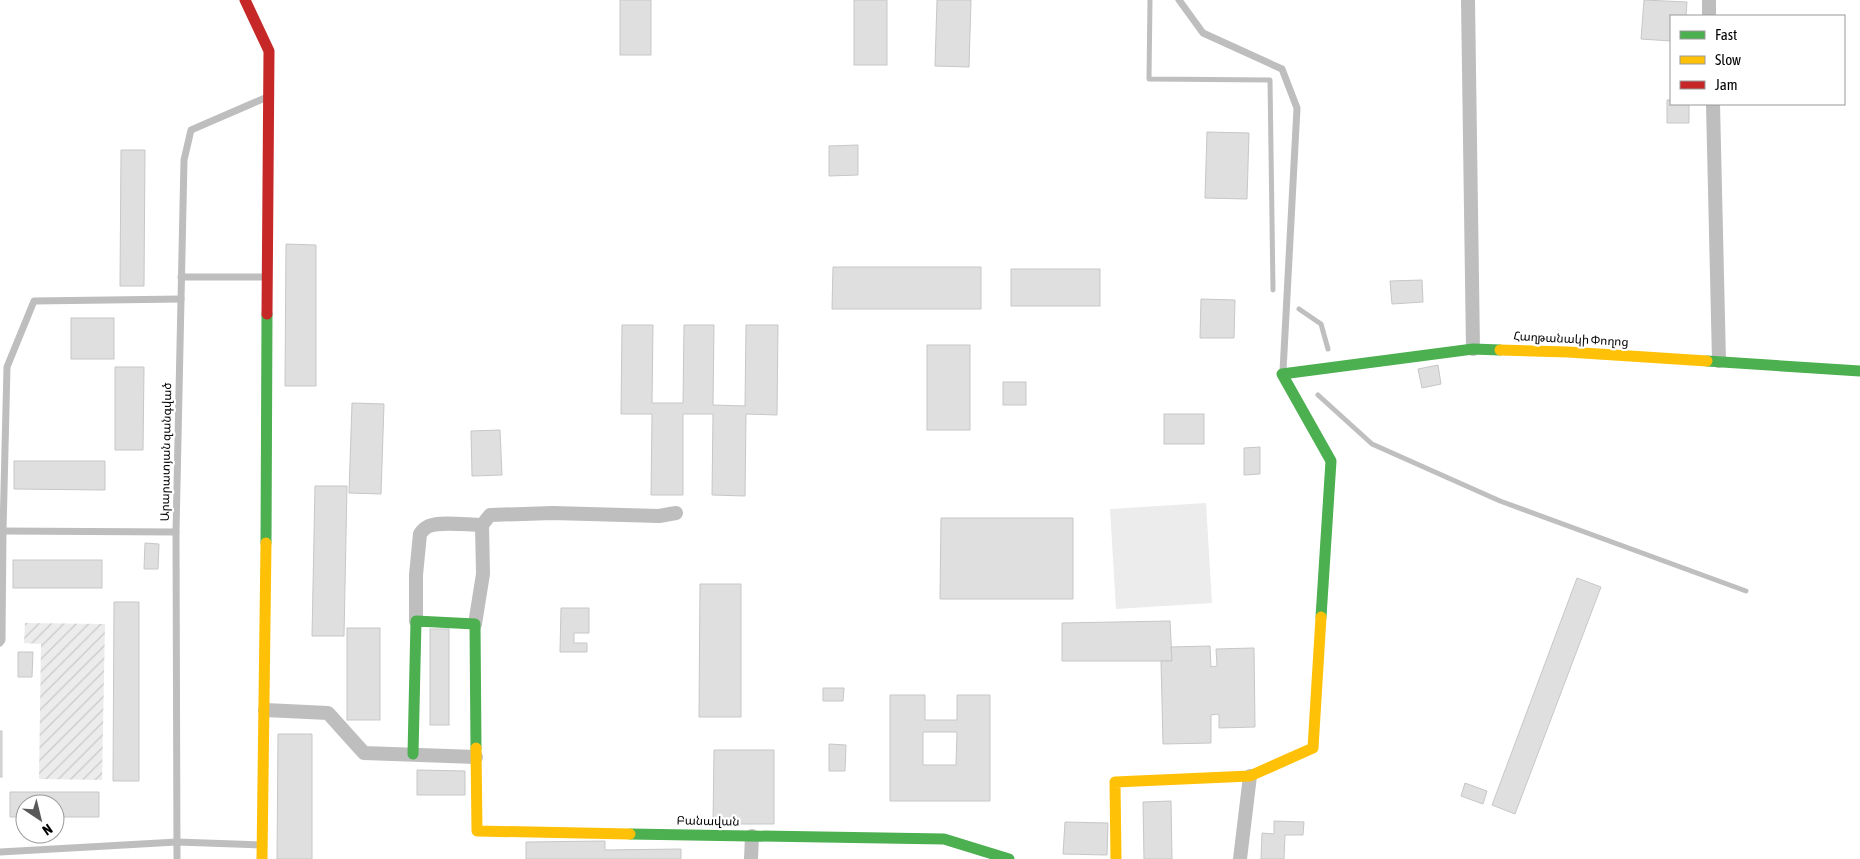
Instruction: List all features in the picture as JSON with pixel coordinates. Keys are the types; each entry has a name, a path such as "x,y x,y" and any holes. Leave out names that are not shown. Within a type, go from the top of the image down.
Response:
{"street":[{"path":"245,0 269,51 262,859"},
{"path":"1468,0 1473,349"},
{"path":"1709,0 1710,15"},
{"path":"1713,105 1720,361"},
{"name":"Հաղթանակի Փողոց","path":"1282,374 1473,349 1568,352 1860,370"},
{"path":"1116,859 1115,782 1250,776 1313,748 1331,461 1282,374"},
{"path":"264,710 328,713 364,753 476,757 475,624 483,574 482,525 490,515 552,513 659,516 676,513"},
{"path":"413,754 416,575 420,534 430,526 482,525"},
{"path":"416,621 475,624"},
{"name":"Բանավան","path":"476,757 477,831 944,839 1009,859"},
{"path":"1240,859 1250,776"},
{"path":"751,859 752,836"}],"lane":[{"path":"1178,0 1203,33 1282,69 1297,108 1282,374"},
{"name":"Արարատյան զանգված","path":"177,859 176,532 184,160 190,130 268,97"},
{"path":"181,277 267,277"},
{"path":"0,643 2,640 7,367 34,301 181,299"},
{"path":"3,531 176,532"},
{"path":"0,852 177,842 262,845"}],"shaded area":[{"path":"1206,503 1212,603 1116,609 1110,509"},
{"path":"25,623 105,624 102,780 39,779 41,644 24,643"}],"building":[{"path":"620,0 651,0 651,55 620,55"},
{"path":"854,0 887,0 887,65 854,65"},
{"path":"937,0 971,0 969,67 935,66"},
{"path":"1644,0 1687,2 1686,15 1670,15 1670,41 1641,39"},
{"path":"1667,100 1670,100 1670,105 1689,105 1689,123 1667,123"},
{"path":"1207,132 1249,133 1247,199 1205,198"},
{"path":"858,145 858,175 829,176 829,146"},
{"path":"121,150 145,150 144,286 120,286"},
{"path":"286,244 316,245 316,386 285,386"},
{"path":"833,267 981,267 981,309 832,309"},
{"path":"1011,269 1100,269 1100,306 1011,306"},
{"path":"1422,280 1423,302 1392,304 1390,281"},
{"path":"1201,299 1235,300 1234,338 1200,338"},
{"path":"71,318 114,318 114,359 71,359"},
{"path":"622,325 653,325 652,403 683,403 684,325 714,325 713,405 745,406 746,325 778,325 777,415 746,414 745,496 712,495 713,414 683,414 683,495 651,495 652,414 621,414"},
{"path":"927,345 970,345 970,430 927,430"},
{"path":"1438,365 1441,384 1422,388 1418,369"},
{"path":"115,367 144,367 143,450 115,450"},
{"path":"1003,382 1026,382 1026,405 1003,405"},
{"path":"352,403 384,404 381,494 349,493"},
{"path":"1164,414 1204,414 1204,444 1164,444"},
{"path":"500,430 502,475 472,476 471,431"},
{"path":"1260,447 1260,474 1244,475 1244,448"},
{"path":"14,461 105,461 105,490 14,489"},
{"path":"315,486 347,486 344,636 312,636"},
{"path":"941,518 1073,518 1073,599 940,599"},
{"path":"145,543 159,544 158,569 144,569"},
{"path":"13,560 102,560 102,588 13,588"},
{"path":"1577,578 1601,587 1515,814 1492,805"},
{"path":"700,584 741,584 741,717 699,717"},
{"path":"114,602 139,602 139,781 113,781"},
{"path":"561,608 589,608 589,633 574,633 574,643 587,643 587,652 560,652"},
{"path":"1170,621 1172,661 1062,661 1062,623"},
{"path":"347,628 380,628 380,720 347,720"},
{"path":"430,629 449,629 449,725 430,725"},
{"path":"1210,646 1211,667 1217,666 1216,649 1254,648 1255,727 1219,728 1219,714 1211,715 1211,743 1163,744 1161,661 1172,661 1171,647"},
{"path":"18,652 33,652 32,677 18,677"},
{"path":"823,688 844,688 843,701 823,701"},
{"path":"890,695 925,695 925,720 957,720 957,695 990,695 990,801 890,801","holes":["923,732 957,732 956,765 923,765"]},
{"path":"0,731 2,731 2,777 0,777"},
{"path":"278,734 312,734 312,859 277,859"},
{"path":"829,744 846,745 845,771 829,771"},
{"path":"714,750 774,750 774,824 713,824"},
{"path":"417,770 465,771 465,795 417,795"},
{"path":"1465,783 1487,791 1483,804 1461,796"},
{"path":"10,792 99,792 99,817 65,817 65,794 15,794 15,817 10,817"},
{"path":"1171,801 1172,859 1144,859 1143,802"},
{"path":"1274,821 1304,822 1303,835 1285,835 1284,859 1261,859 1262,833 1274,834"},
{"path":"1065,822 1108,823 1107,855 1063,854"},
{"path":"605,841 605,850 681,849 681,859 526,859 526,842"}],"waterway":[{"path":"1150,0 1149,79 1270,80 1273,290"},
{"path":"1299,309 1321,324 1328,349"},
{"path":"1318,395 1372,444 1500,501 1746,591"}],"traffic: fast":[{"path":"266,543 267,314"},
{"path":"1321,617 1331,461 1282,374 1473,349 1500,350"},
{"path":"1707,361 1860,371"},
{"path":"413,754 416,621 475,624 476,748"},
{"path":"630,834 944,839 1009,859"}],"traffic: slow":[{"path":"1500,350 1568,352 1707,361"},
{"path":"262,859 266,543"},
{"path":"1116,859 1115,782 1250,776 1313,748 1321,617"},
{"path":"476,748 477,831 630,834"}],"traffic: jam":[{"path":"245,0 269,51 267,314"}]}
